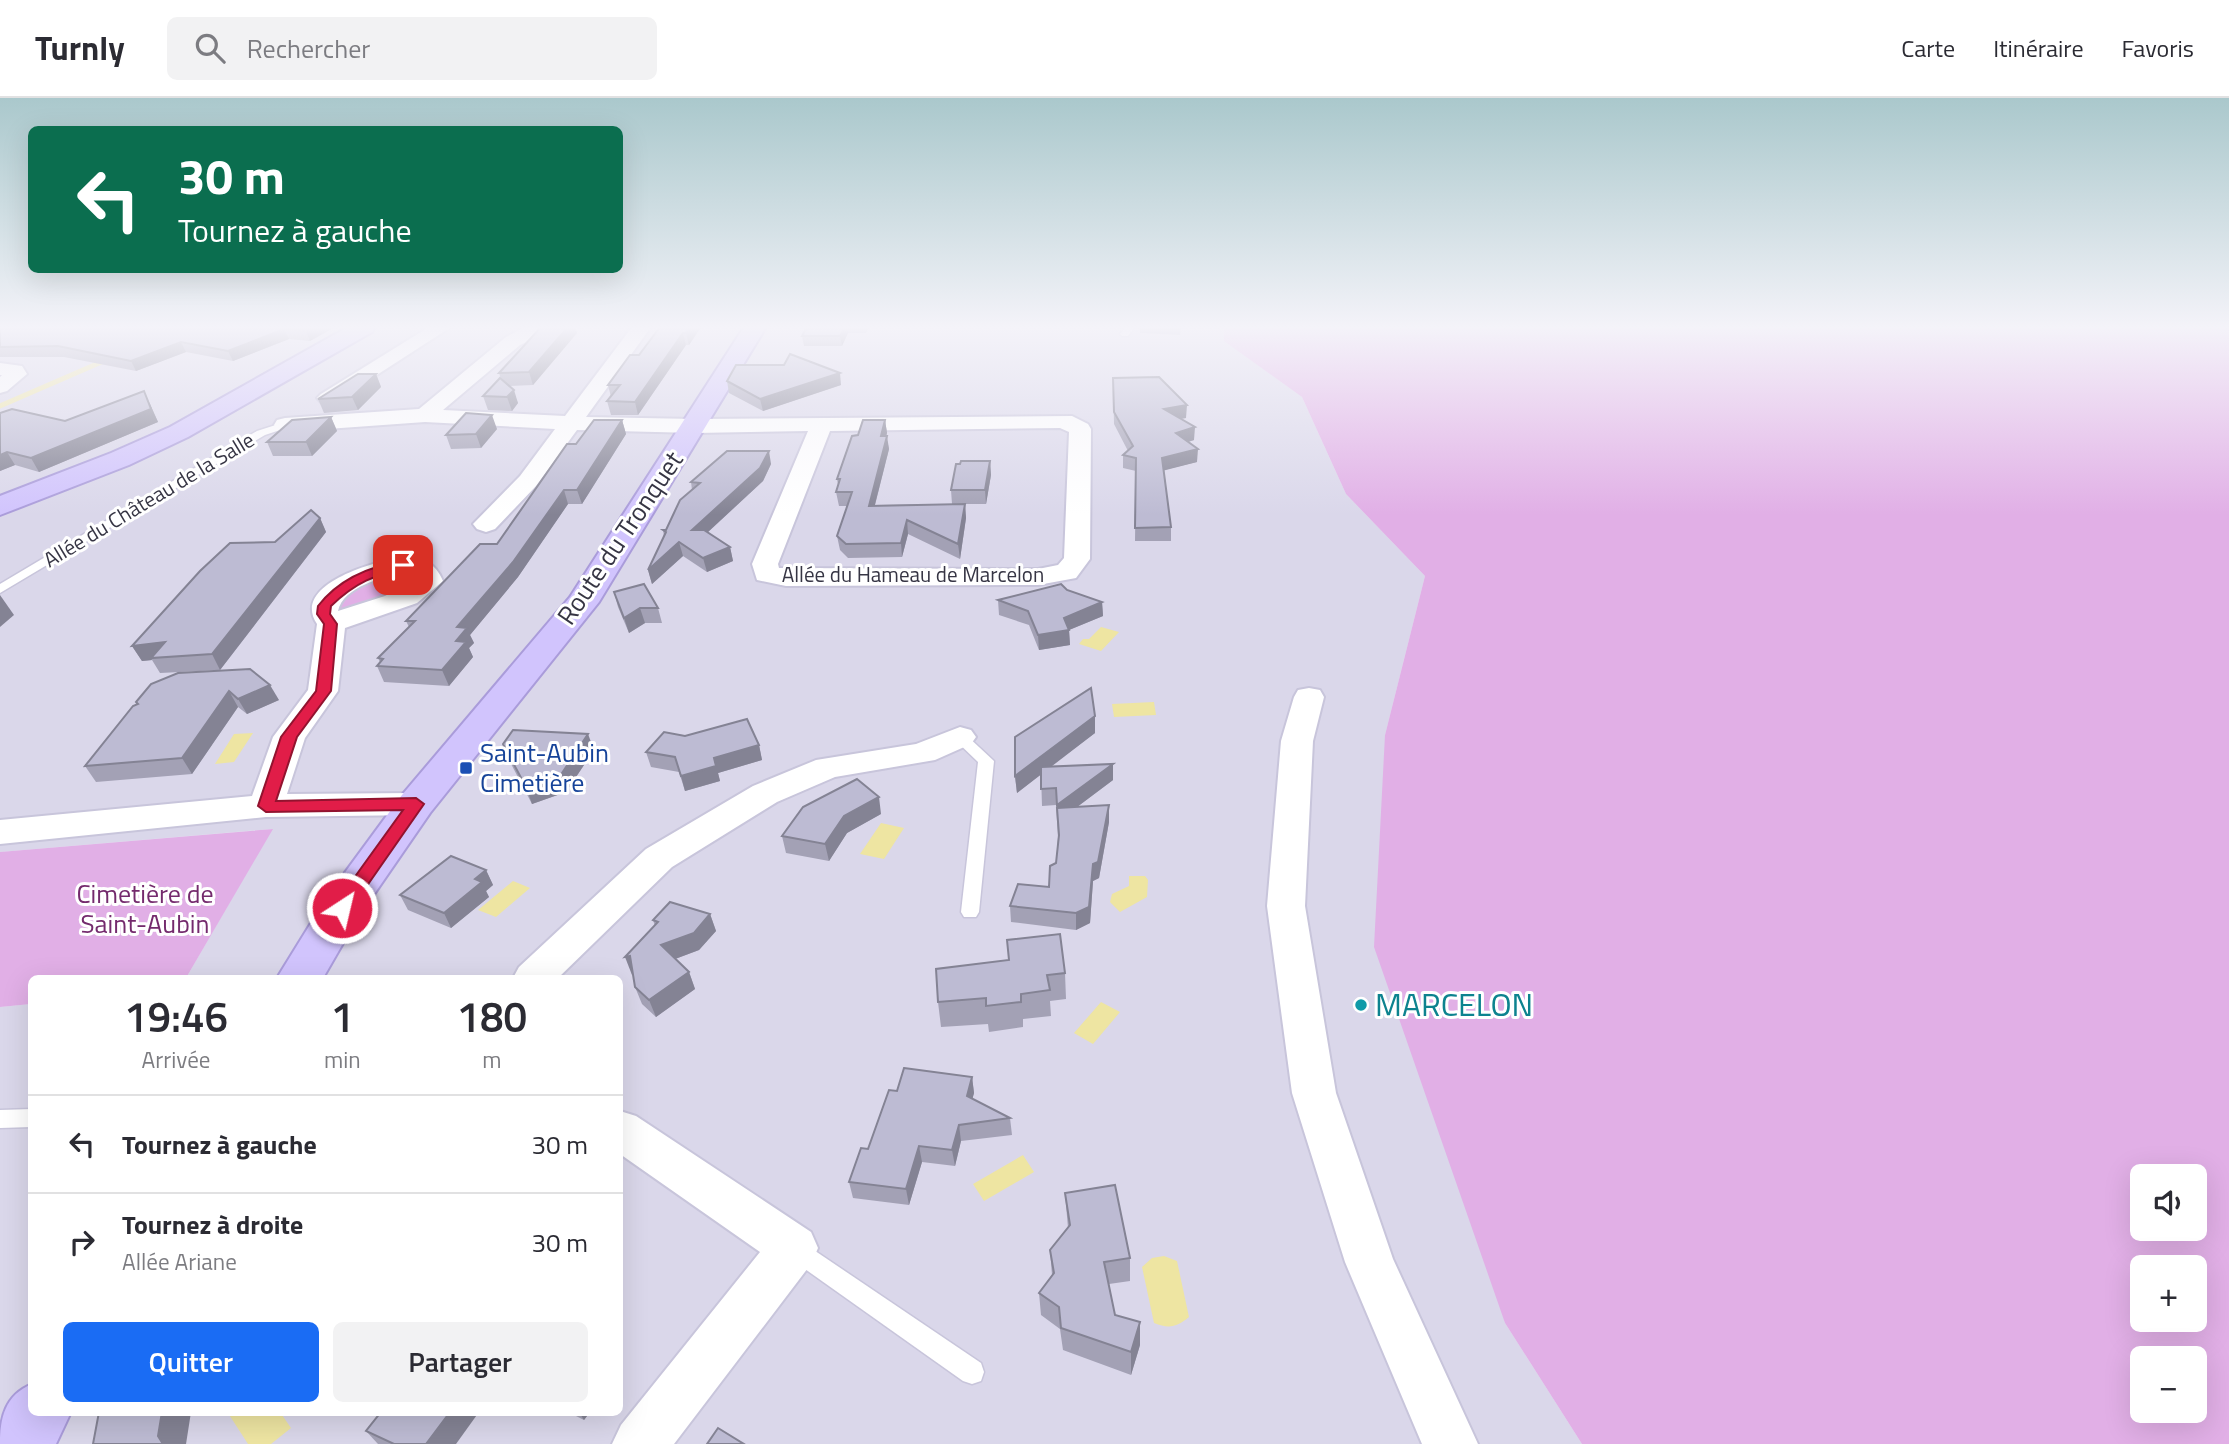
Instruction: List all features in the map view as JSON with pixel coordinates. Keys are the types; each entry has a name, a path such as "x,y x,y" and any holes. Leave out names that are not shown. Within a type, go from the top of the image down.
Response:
{"street":[{"path":"0,506 120,459 179,432 253,390"},
{"name":"Allée du Château de la Salle","path":"285,425 341,390"},
{"path":"425,415 452,390"},
{"path":"486,524 528,481 595,390"},
{"name":"Route du Tronquet","path":"302,975 342,908 416,804 583,602 717,390"},
{"name":"Allée du Hameau de Marcelon","path":"285,425 425,415 520,422 572,421 695,426 822,424 1064,421 1080,429 1077,559 1067,572 1038,577 786,578 766,574 765,564 822,424"},
{"path":"266,806 289,737 323,691 331,624"},
{"path":"1309,697 1297,741 1286,906 1314,1093 1370,1262 1450,1444"},
{"path":"536,975 659,858 765,794 828,768 923,753 960,737"},
{"path":"0,832 266,806 416,804"},
{"path":"623,1132 794,1248 640,1444"},
{"path":"21,1444 38,1416"}],"lane":[{"name":"Allée du Château de la Salle","path":"0,589 261,433 285,425"},
{"path":"960,737 986,761 970,912"},
{"path":"0,1119 28,1118"},
{"path":"794,1248 972,1372"}],"shaded area":[{"path":"0,390 1292,390 1302,397 1346,494 1425,576 1385,735 1505,1323 1582,1444 0,1444 0,1007 28,1004 28,1416 623,1416 623,975 188,975 272,829 0,852"},
{"path":"1101,627 1119,632 1101,651 1079,644 1083,639 1089,639"},
{"path":"1154,702 1156,715 1114,717 1112,704"},
{"path":"253,733 234,762 215,764 234,734"},
{"path":"881,823 904,828 884,859 860,854"},
{"path":"1129,876 1145,876 1148,880 1147,897 1120,912 1110,902 1112,894 1129,886"},
{"path":"513,881 530,888 496,917 478,910"},
{"path":"1101,1002 1120,1012 1093,1044 1074,1033"},
{"path":"1023,1155 1034,1172 984,1201 973,1184"},
{"path":"1164,1256 1177,1261 1189,1317 1173,1326 1154,1323 1142,1267 1152,1258"},
{"path":"230,1416 283,1416 291,1428 271,1444 248,1444"}],"green space":[{"path":"1292,390 2229,390 2229,1444 1582,1444 1505,1323 1374,947 1385,735 1425,576 1346,494 1302,397"},
{"path":"414,571 417,584 356,608 339,608 343,595 374,576"},
{"name":"Cimetière de Saint-Aubin","path":"273,829 188,975 28,975 28,1004 0,1007 0,852"}],"building":[{"path":"333,390 359,390 352,397 318,399"},
{"path":"489,390 514,390 507,397 483,396"},
{"path":"616,390 643,390 635,402 607,401"},
{"path":"743,390 788,390 760,399"},
{"path":"1113,390 1172,390 1187,405 1164,409 1195,427 1176,433 1198,449 1162,458 1171,527 1135,528 1136,458 1123,455 1133,446 1114,412"},
{"path":"144,391 151,409 31,458 7,452 0,455 0,413 12,409 65,421"},
{"path":"466,413 492,415 476,434 446,435"},
{"path":"331,417 306,442 267,442 292,420"},
{"path":"594,420 622,420 577,490 564,490 513,562 457,627 467,628 456,641 466,642 442,670 377,666 383,659 378,658 415,621 406,621 480,544 497,544 567,444 576,444"},
{"path":"863,420 885,420 881,436 887,436 869,506 965,504 958,544 907,520 901,543 846,544 837,536 852,492 836,492 840,479 837,479 852,436 858,435"},
{"path":"727,451 769,451 760,468 692,530 704,530 730,547 703,558 679,542 648,570 666,532 663,530 666,530 680,500 700,483 691,482"},
{"path":"961,461 990,461 985,490 951,490 956,464"},
{"path":"311,510 320,518 212,654 151,658 165,642 132,646 200,571 230,543 275,542"},
{"path":"644,584 658,608 640,608 624,618 614,592"},
{"path":"1061,584 1067,590 1102,602 1064,618 1069,630 1038,635 1028,611 998,600"},
{"path":"250,669 270,685 238,699 229,691 182,758 85,766 133,706 138,704 136,702 151,684 178,673"},
{"path":"1091,688 1095,716 1015,776 1015,737"},
{"path":"747,719 759,745 714,758 716,766 681,776 675,757 646,752 664,732 685,736"},
{"path":"513,730 588,734 560,776 526,787 503,744"},
{"path":"1113,764 1057,805 1056,788 1041,789 1041,767"},
{"path":"857,779 879,797 844,816 825,844 782,836 803,807"},
{"path":"1109,805 1098,862 1093,864 1089,907 1076,913 1010,906 1018,884 1049,887 1050,866 1056,863 1059,835 1057,808"},
{"path":"451,856 486,870 475,879 482,882 444,913 400,895"},
{"path":"670,902 710,914 694,933 661,945 689,972 649,1000 635,987 630,956 625,957 658,922 653,920"},
{"path":"1060,934 1065,973 1047,975 1050,990 1021,994 1021,1002 986,1006 986,998 938,1002 936,969 1009,960 1007,940"},
{"path":"904,1068 972,1077 967,1096 1010,1118 959,1125 952,1150 919,1146 906,1189 849,1182 861,1148 868,1149 889,1090 897,1091"},
{"path":"1115,1185 1130,1258 1104,1262 1115,1315 1140,1322 1131,1352 1061,1328 1059,1307 1039,1293 1054,1273 1050,1250 1070,1225 1065,1193"},
{"path":"98,1416 161,1416 158,1436 163,1444 93,1444"},
{"path":"378,1416 447,1416 426,1444 394,1444 366,1431"},
{"path":"718,1428 744,1444 707,1444"}],"waterway":[{"path":"0,406 37,390"}],"place":[{"name":"Saint-Aubin Cimetière","path":"466,768"},
{"name":"MARCELON","path":"1361,1005"}],"route":[{"path":"342,908 416,804 266,806 289,737 323,691 331,624 324,614 324,606 346,584 388,567 403,565"}]}
